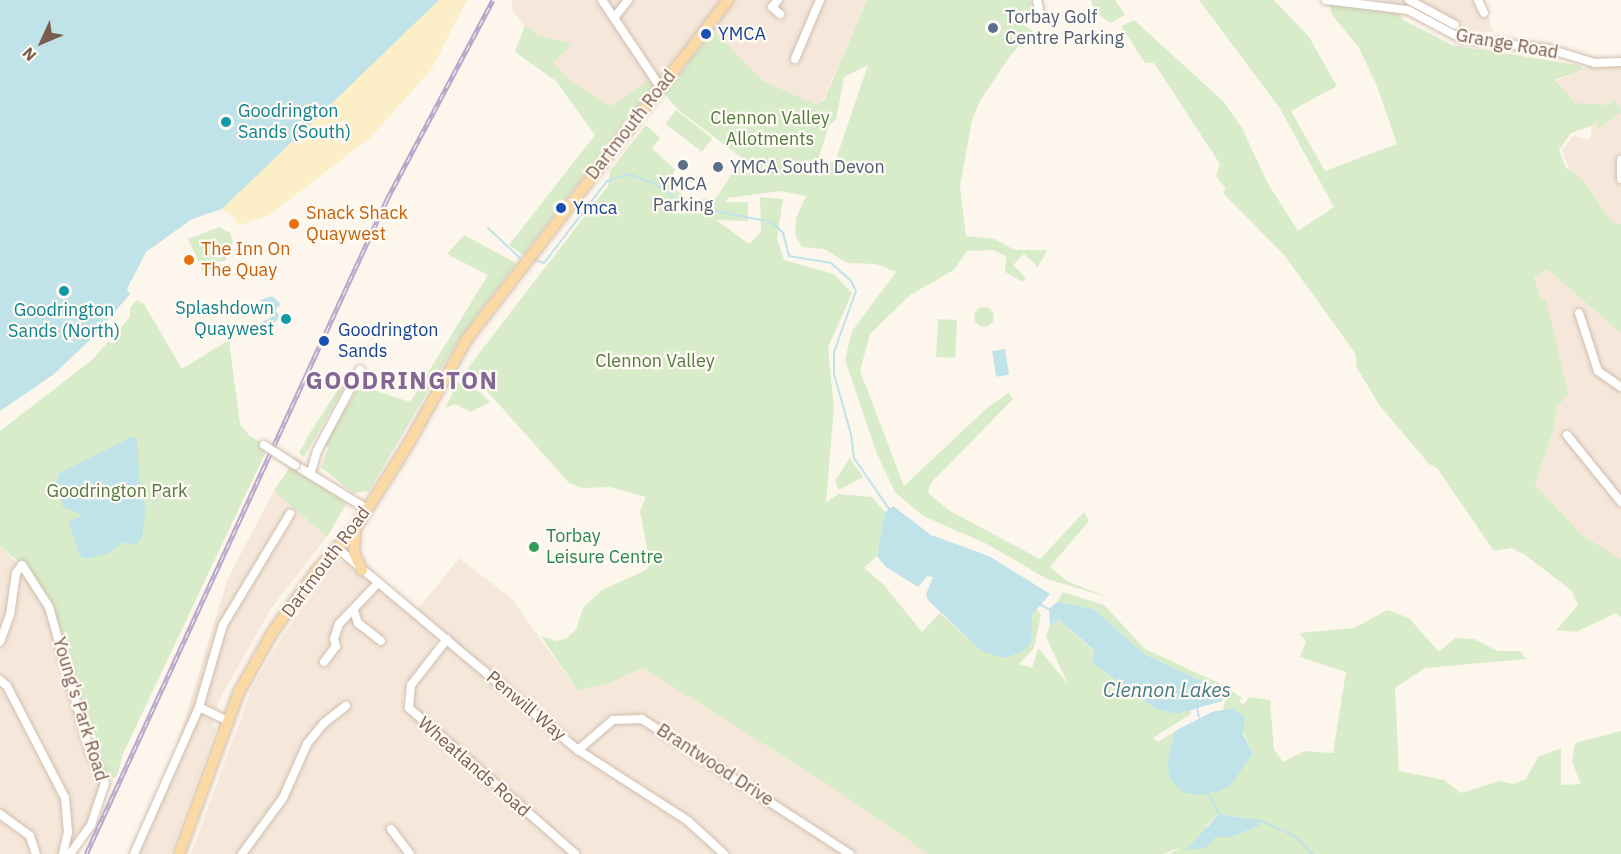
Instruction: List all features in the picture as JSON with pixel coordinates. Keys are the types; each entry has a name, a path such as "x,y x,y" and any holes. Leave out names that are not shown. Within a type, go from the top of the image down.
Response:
{"main road":[{"name":"Dartmouth Road","path":"178,854 228,721 272,633 336,547 355,528 467,339 728,0"},
{"path":"355,528 354,553 362,570"}],"street":[{"path":"602,0 661,88"},
{"path":"614,18 628,0"},
{"path":"1037,0 1040,15"},
{"name":"Grange Road","path":"1326,0 1407,10 1462,39 1549,50 1595,63 1621,62"},
{"path":"1408,0 1455,25"},
{"path":"1478,0 1484,13"},
{"path":"795,59 817,1"},
{"path":"765,15 775,4 780,14"},
{"path":"1621,160 1621,179"},
{"path":"1579,313 1594,348 1598,371 1621,387"},
{"path":"311,472 317,451 360,370"},
{"path":"1567,435 1621,502"},
{"path":"264,445 294,465 311,472 367,509"},
{"path":"134,854 199,707 223,625 290,514"},
{"name":"Penwill Way","path":"336,547 578,750 688,821 724,854"},
{"name":"Young's Park Road","path":"0,642 10,615 16,573 22,565 49,607 90,752 105,783 91,825 70,854"},
{"path":"324,662 336,646 334,639 339,624 354,611 378,583"},
{"path":"354,611 358,623 381,641"},
{"name":"Wheatlands Road","path":"447,639 411,685 409,708 575,854"},
{"path":"0,680 64,798 68,832 63,854"},
{"path":"242,854 283,798 307,744 324,723 346,706"},
{"path":"199,707 228,721"},
{"name":"Brantwood Drive","path":"578,750 613,720 642,719 850,854"},
{"path":"0,814 30,836 36,854"},
{"path":"391,829 410,854"}],"shaded area":[{"path":"513,0 722,0 617,133 537,65 515,52 525,26 511,9"},
{"path":"735,0 867,0 823,100 817,106 763,81 713,30"},
{"path":"1373,0 1483,0 1493,32 1450,31 1409,7"},
{"path":"1621,62 1621,559 1582,535 1535,485 1554,428 1557,407 1541,298 1534,277 1582,207 1562,150 1573,136 1590,140 1593,120 1574,106 1556,81 1595,63"},
{"path":"274,491 327,537 272,607 220,699 212,723 216,729 170,854 129,854 175,752 228,578"},
{"path":"0,546 36,582 105,783 91,825 70,854 36,854 30,836 0,814"},
{"path":"459,558 511,598 577,690 608,684 643,668 835,789 928,854 575,854 413,715 408,692 446,639 415,613"},
{"path":"347,561 437,635 433,649 407,684 403,702 406,710 571,854 191,854 253,686 282,637 335,563"},
{"path":"0,820 24,833 32,854 0,854"}],"green space":[{"path":"867,0 1030,0 1032,10 1018,21 1033,31 1010,56 980,101 972,120 960,186 966,236 994,239 1015,250 1047,250 1038,267 1024,254 1013,265 1026,278 1023,282 1005,272 1006,256 993,250 967,251 954,270 910,295 870,334 860,371 904,486 987,408 1009,393 1013,399 931,483 928,493 950,511 1040,559 1084,512 1089,521 1050,567 1067,581 1107,597 1047,579 987,544 923,516 895,492 877,454 845,360 852,331 896,272 876,264 848,263 824,249 802,247 795,235 796,218 806,196 781,191 728,198 725,202 748,202 748,221 716,220 749,244 761,232 760,197 783,199 777,238 784,260 834,274 852,293 828,347 834,408 826,502 839,494 872,497 885,512 877,556 864,568 884,585 922,632 940,613 981,651 1030,632 1032,615 1037,610 1041,615 1034,648 1019,664 1032,668 1038,648 1068,684 1046,637 1050,625 1059,620 1094,651 1092,663 1108,675 1178,714 1190,710 1191,714 1153,738 1158,742 1175,731 1167,764 1208,793 1234,777 1253,753 1232,708 1223,710 1227,693 1144,654 1094,609 1057,602 1063,592 1104,605 1145,649 1225,686 1242,698 1239,701 1243,705 1249,697 1270,700 1274,749 1283,762 1305,751 1333,753 1346,672 1300,657 1306,642 1299,633 1354,628 1387,610 1409,618 1439,652 1455,638 1474,639 1498,651 1520,651 1526,659 1425,668 1395,688 1399,771 1444,780 1461,793 1500,781 1513,784 1526,779 1538,757 1561,748 1561,785 1581,784 1572,762 1575,743 1621,731 1621,854 1170,854 1181,847 1163,854 928,854 835,789 643,668 608,684 577,690 541,636 556,641 565,639 576,630 583,608 602,590 646,570 650,564 640,511 646,497 610,487 582,488 569,483 487,391 472,382 477,374 467,369 608,186 610,171 646,125 660,138 652,148 675,170 669,182 689,201 717,197 742,158 677,109 665,94 713,30 763,81 817,105 824,100","holes":["868,65 836,159 813,176 829,125 836,120 844,77","1219,814 1252,819 1259,826 1231,837 1216,837 1201,846 1207,825"]},
{"path":"1091,0 1115,0 1125,15 1111,23 1095,12"},
{"path":"1199,0 1274,0 1309,37 1337,86 1291,111 1325,171 1397,144 1377,86 1358,46 1332,15 1329,4 1376,7 1400,14 1403,20 1452,45 1578,65 1583,69 1555,80 1575,103 1608,105 1614,100 1620,106 1621,113 1598,129 1597,119 1591,126 1571,133 1559,150 1566,168 1581,178 1613,223 1621,224 1621,333 1547,269 1534,277 1541,298 1546,299 1568,394 1557,407 1554,428 1535,485 1582,535 1621,559 1621,617 1616,613 1576,632 1556,630 1578,605 1572,591 1524,554 1511,548 1494,551 1437,468 1429,464 1380,406 1357,368 1355,353 1285,256 1223,193 1226,189 1216,176 1220,164 1154,63 1145,63 1121,26 1134,20 1223,101 1242,128 1267,182 1298,231 1334,207 1279,107"},
{"path":"525,26 538,35 572,44 553,63 570,81 611,106 648,81 653,86 523,255 509,245 595,135 556,81 515,52"},
{"path":"676,110 712,138 702,152 666,123"},
{"path":"219,227 230,233 233,241 225,261 216,262 214,270 203,272 188,239"},
{"path":"464,235 516,263 455,345 369,491 353,493 321,467 329,446 322,448 356,391 370,389 410,402 488,275 447,254"},
{"name":"Goodrington Park","path":"137,300 144,304 182,369 229,340 240,424 249,435 268,447 123,754 117,776 105,783 90,752 49,607 22,565 0,546 0,431 92,360 130,317 130,308"},
{"path":"984,307 991,310 994,317 991,324 984,327 977,324 974,317 977,310"},
{"path":"938,319 957,320 955,358 936,357"},
{"path":"348,374 351,375 304,457 299,453"},
{"path":"458,382 480,392 490,402 471,412 455,404 445,408"},
{"path":"850,458 863,477 839,490 835,481"},
{"path":"291,465 347,503 327,537 274,491"}],"sand":[{"path":"227,0 467,0 431,70 370,138 269,215 237,226 236,219 222,209 192,219 146,252 127,289 130,294 94,336 54,374 0,411"}],"water":[{"path":"0,0 439,0 222,209 192,219 146,252 127,289 130,294 94,336 54,374 0,411"},
{"path":"272,296 281,304 275,310 280,316 270,330 263,321 271,318 268,308 264,309 260,300"},
{"path":"1005,349 1009,375 996,377 992,351"},
{"path":"133,436 137,439 140,487 146,507 142,537 136,544 121,543 109,553 87,559 80,556 69,522 82,515 63,507 56,482 59,473"},
{"path":"893,506 931,535 989,556 1050,594 1032,615 1031,643 1022,652 1004,658 981,651 928,600 926,594 933,577 927,576 918,587 886,567 877,556 885,512"},
{"name":"Clennon Lakes","path":"1057,602 1094,609 1144,654 1227,693 1222,701 1178,714 1156,709 1092,663 1094,650 1059,620 1050,625 1049,609"},
{"path":"1232,708 1245,717 1243,734 1253,753 1231,785 1220,791 1198,795 1182,792 1170,779 1167,764 1175,731 1212,712"},
{"path":"1219,814 1259,820 1259,826 1231,837 1216,837 1206,848 1186,850"}],"waterway":[{"path":"535,260 544,263 607,181 629,174 655,184 684,205 772,222 783,233 789,256 831,263 851,281 856,291 834,352 834,374 851,434 854,458 889,509"},
{"path":"488,228 520,258"},
{"path":"1041,605 1049,609"},
{"path":"1197,708 1199,717"},
{"path":"1208,793 1219,814"},
{"path":"1259,820 1293,835 1313,854"}],"railway":[{"path":"86,854 387,199 493,0"}],"place":[{"name":"Torbay Golf Centre Parking","path":"993,28"},
{"name":"YMCA","path":"706,34"},
{"name":"Goodrington Sands (South)","path":"226,122"},
{"name":"YMCA Parking","path":"683,165"},
{"name":"YMCA South Devon","path":"718,167"},
{"name":"Ymca","path":"561,208"},
{"name":"Snack Shack Quaywest","path":"294,224"},
{"name":"The Inn On The Quay","path":"189,260"},
{"name":"Goodrington Sands (North)","path":"64,291"},
{"name":"Splashdown Quaywest","path":"286,319"},
{"name":"Goodrington Sands","path":"324,341"},
{"name":"Torbay Leisure Centre","path":"534,547"}],"district":[{"name":"GOODRINGTON","path":"402,381"}],"park label":[{"name":"Clennon Valley Allotments","path":"770,129"},
{"name":"Clennon Valley","path":"655,361"}]}
